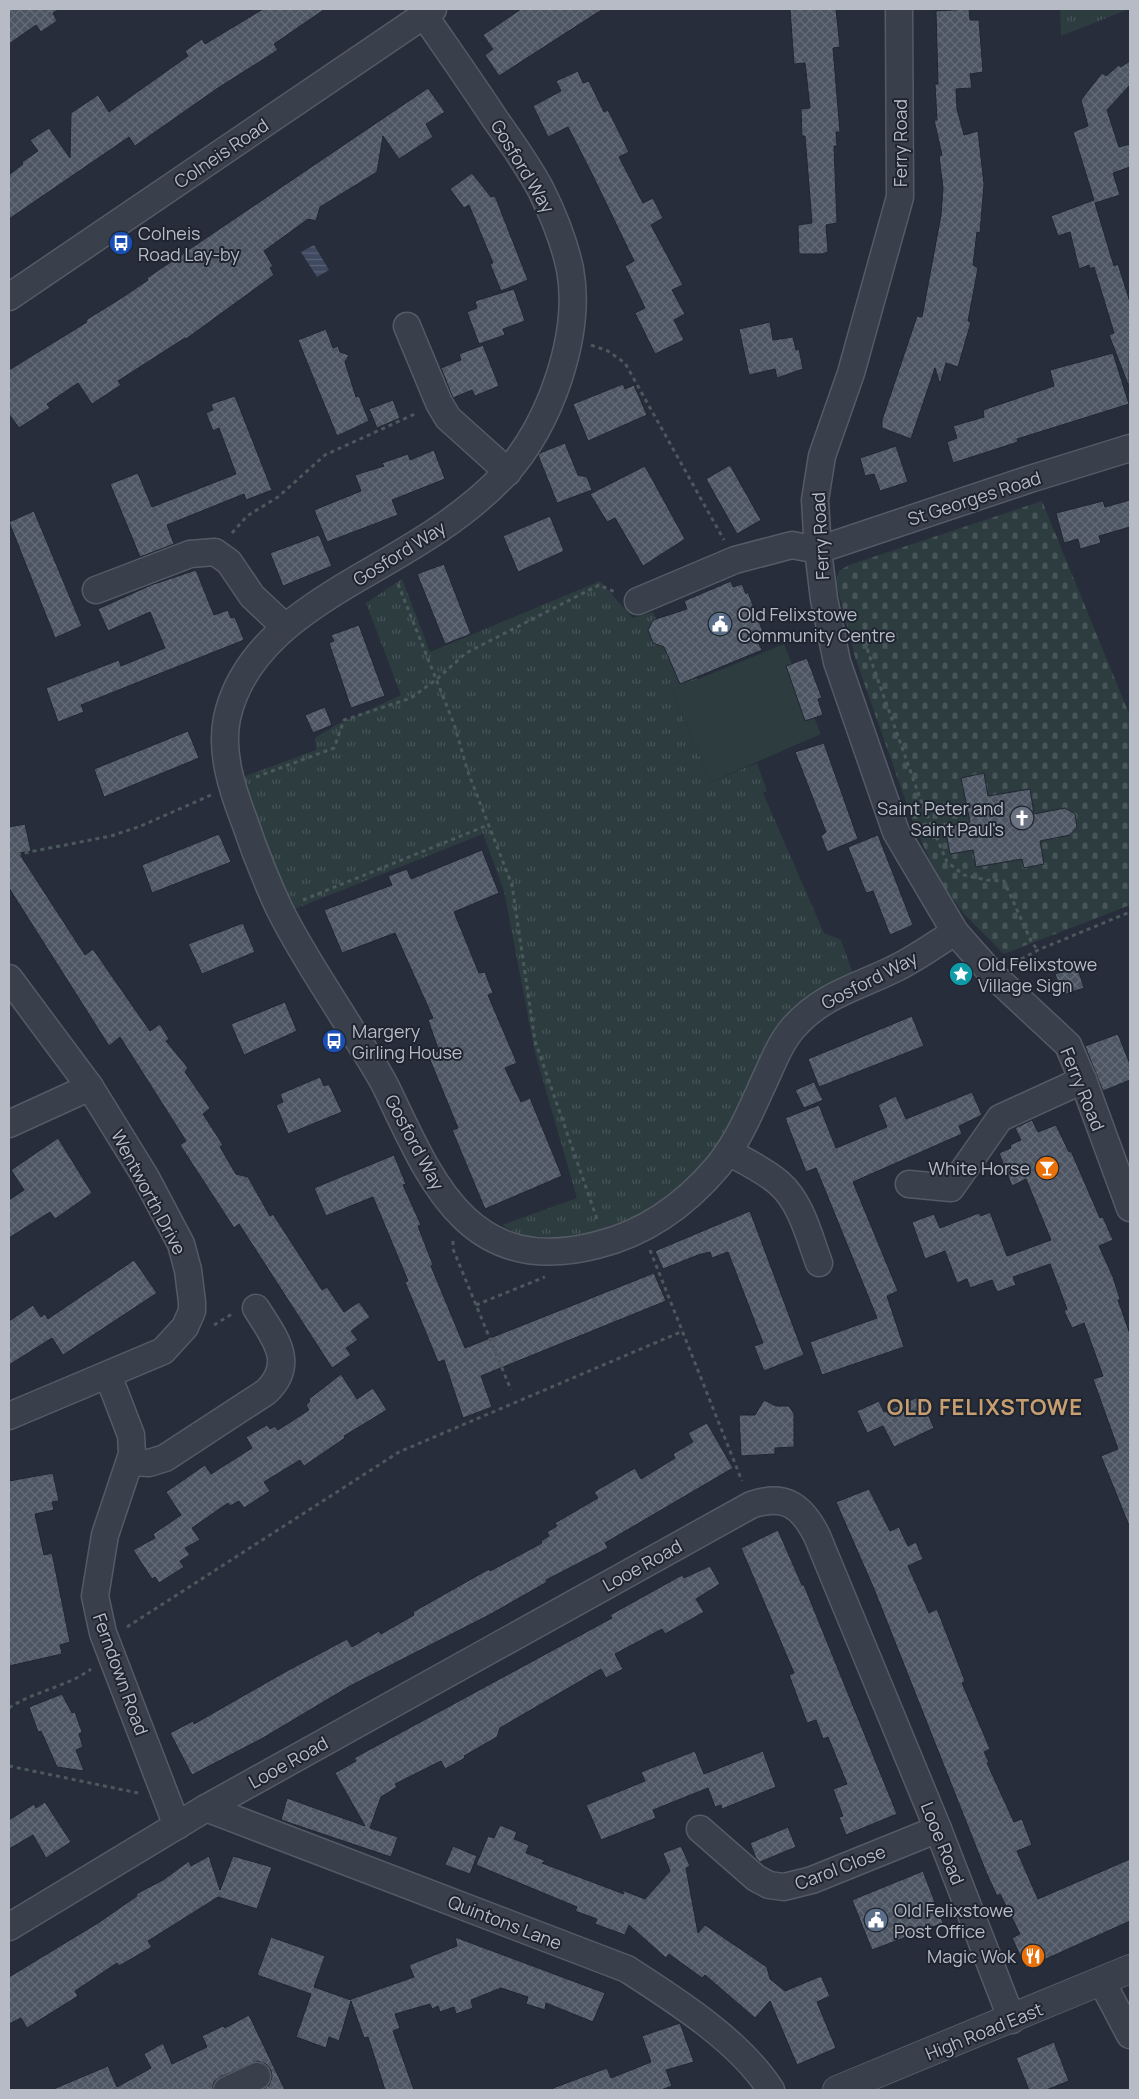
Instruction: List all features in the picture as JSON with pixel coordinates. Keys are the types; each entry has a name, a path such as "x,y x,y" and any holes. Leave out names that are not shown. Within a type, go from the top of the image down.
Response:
{"street":[{"name":"Ferry Road","path":"899,9 900,196 851,373 822,456 815,500 818,550 824,599 837,662 896,832 955,932 993,975 1068,1045 1084,1080 1130,1208"},
{"name":"Colneis Road","path":"9,297 429,12"},
{"name":"Gosford Way","path":"429,12 527,166 556,224 570,272 571,310 568,337 559,374 544,415 531,439 508,472 470,507 418,544 315,603 285,627 252,665 236,694 227,717 226,756 232,786 254,848 280,909 379,1074 422,1163 451,1206 490,1237 514,1248 540,1252 568,1251 606,1243 642,1229 683,1202 702,1184 728,1152 783,1042 794,1027 831,997 895,970 955,932"},
{"path":"406,326 439,403 448,418 508,472"},
{"name":"St Georges Road","path":"818,550 1021,482 1130,448"},
{"path":"638,601 735,560 792,545 818,550"},
{"path":"96,590 190,554 215,552 229,562 252,596 285,627"},
{"name":"Wentworth Drive","path":"9,978 90,1087 145,1176 181,1244 190,1280 192,1311 181,1334 163,1351 9,1416"},
{"path":"909,1184 951,1188 1000,1118 1084,1080"},
{"path":"9,1124 90,1087"},
{"path":"728,1152 778,1182 788,1192 801,1215 819,1263"},
{"path":"130,1462 149,1463 166,1458 266,1392 277,1382 281,1367 278,1344 256,1308"},
{"name":"Ferndown Road","path":"108,1375 131,1435 130,1462 105,1535 96,1588 98,1614 106,1641 178,1826"},
{"name":"Looe Road","path":"9,1927 206,1808 751,1505 763,1501 785,1502 800,1508 809,1520 938,1829 1012,2020"},
{"name":"Quintons Lane","path":"206,1808 627,1969 663,1992 736,2050 764,2079 771,2090"},
{"name":"Carol Close","path":"700,1829 756,1878 777,1887 792,1886 812,1880 938,1829"},
{"name":"High Road East","path":"837,2090 1012,2020 1130,1970"},
{"path":"1102,1982 1130,2034"},
{"path":"227,2090 257,2076"}],"path":[{"path":"568,337 608,351 625,363 668,445 735,560"},
{"path":"215,552 248,516 278,497 324,455 439,403"},
{"path":"389,560 437,679 488,825 512,885 535,1041 606,1243"},
{"path":"9,856 111,836 141,826 232,786 334,748 344,720 411,698 437,679 466,653 599,585 638,601"},
{"path":"865,625 868,652 920,798 947,862 964,875 987,880 1004,880 1032,943 1038,950"},
{"path":"280,909 488,825"},
{"path":"993,975 1038,950 1130,912"},
{"path":"451,1206 454,1249 511,1390"},
{"path":"642,1229 751,1505"},
{"path":"476,1305 553,1274 568,1251"},
{"path":"192,1311 205,1330 252,1302 256,1308"},
{"path":"9,1708 25,1697 82,1676 100,1662 106,1641 398,1452 683,1331"},
{"path":"9,1766 166,1799"}],"green space":[{"path":"1060,9 1129,9 1061,36"},
{"name":"Saint Peter and Saint Paul's","path":"1042,501 1130,716 1130,905 1004,954 964,914 939,880 914,825 855,657 836,582 839,571 849,565"},
{"path":"402,579 430,652 600,581 633,618 653,612 662,632 674,637 697,680 671,690 711,782 757,763 767,791 763,793 824,933 841,940 853,974 795,1013 727,1133 701,1169 662,1203 616,1227 566,1238 522,1236 502,1225 577,1198 535,1053 504,891 483,834 292,910 256,828 240,778 316,750 315,738 336,725 401,695 366,603"},
{"path":"784,644 821,734 711,782 671,690"}],"water":[{"path":"314,245 329,270 317,277 301,252"}],"building":[{"path":"9,9 59,9 53,13 57,21 41,32 36,25 9,44"},
{"path":"263,9 325,9 274,44 278,50 218,88 135,146 129,137 9,219 9,175 23,164 22,162 38,151 30,140 49,128 70,158 71,113 98,95 109,112 188,56 185,51 202,39 205,44"},
{"path":"521,9 603,9 499,76 485,55 493,49 483,35"},
{"path":"790,9 836,9 840,47 833,48 840,132 836,132 837,146 834,146 837,223 826,225 828,252 822,254 799,254 798,225 812,223 805,136 802,136 801,109 810,108 805,63 794,64"},
{"path":"969,9 970,20 979,20 983,72 970,74 972,88 956,89 957,109 964,135 978,131 984,184 980,233 977,232 973,265 978,268 968,321 971,322 958,367 946,363 940,384 935,368 911,439 882,428 882,420 917,316 922,317 941,215 943,188 939,156 942,155 934,120 937,120 935,84 938,84 936,11"},
{"path":"1130,61 1130,85 1107,110 1119,147 1130,144 1130,167 1113,173 1120,195 1095,203 1114,266 1118,264 1130,302 1129,387 1109,335 1114,333 1094,267 1090,269 1089,265 1079,269 1070,232 1058,236 1051,216 1094,200 1073,132 1088,126 1081,100 1102,73 1106,76 1119,65 1121,67"},
{"path":"578,71 583,83 589,81 604,112 608,110 629,152 619,157 643,203 653,198 663,218 651,225 683,285 672,290 685,314 674,320 684,340 655,354 635,313 645,308 625,266 634,261 592,174 568,127 548,137 533,106 561,91 556,81"},
{"path":"428,88 445,112 426,124 433,137 399,159 383,136 377,172 320,207 316,221 308,219 264,251 273,266 270,268 274,275 186,339 118,381 121,385 92,404 78,383 47,404 50,408 19,428 9,414 9,370 87,322 86,320 148,280 147,278"},
{"path":"472,173 491,197 495,196 528,280 501,291 490,264 493,263 469,205 464,208 450,189"},
{"path":"514,289 525,321 503,329 505,335 479,344 467,312 477,308 475,301"},
{"path":"770,322 773,340 793,337 796,350 799,349 803,369 777,378 775,369 749,375 739,329"},
{"path":"326,329 333,348 338,346 340,352 349,355 345,362 356,397 359,396 369,421 337,436 298,340"},
{"path":"483,345 499,386 475,396 472,390 453,398 441,368 461,360 459,354"},
{"path":"1113,353 1129,404 1017,439 1018,442 953,463 947,442 957,438 953,426 984,417 983,410 1054,386 1050,370"},
{"path":"623,384 625,389 634,385 647,415 588,441 573,404"},
{"path":"235,396 272,490 246,500 244,494 167,525 174,544 140,557 110,484 138,473 152,507 236,474 219,428 213,431 206,413 213,410 211,404"},
{"path":"393,400 400,418 377,428 369,409"},
{"path":"565,443 578,475 587,477 592,490 557,503 538,455"},
{"path":"896,446 908,482 880,491 874,474 865,476 860,458"},
{"path":"434,450 445,479 392,500 398,515 327,542 314,510 361,491 355,475 384,466 382,463 408,454 410,460"},
{"path":"730,465 761,520 737,534 706,479"},
{"path":"645,466 685,539 643,566 615,518 607,522 590,494"},
{"path":"1130,500 1130,527 1099,536 1101,543 1080,549 1078,539 1064,543 1056,513 1103,501 1105,507"},
{"path":"34,511 82,626 55,638 9,522"},
{"path":"550,516 564,551 518,572 503,536"},
{"path":"319,535 332,566 283,586 270,553"},
{"path":"444,564 471,634 445,644 417,574"},
{"path":"196,570 214,615 228,610 231,618 235,617 244,640 81,705 84,712 58,722 46,688 119,660 121,666 165,648 150,612 108,631 98,609 151,585"},
{"name":"Old Felixstowe Community Centre","path":"731,581 733,587 742,584 746,594 748,592 763,632 755,636 762,650 680,684 664,647 653,643 648,630 653,620 687,609 684,601"},
{"path":"359,625 385,696 351,708 329,643 334,641 331,635"},
{"path":"807,658 822,698 818,699 823,715 805,721 786,666"},
{"path":"325,707 332,725 313,733 305,715"},
{"path":"188,731 199,758 104,797 94,769"},
{"path":"824,743 858,839 827,852 821,836 826,832 795,752"},
{"name":"Saint Peter and Saint Paul's","path":"984,773 988,796 1030,789 1034,814 1065,808 1075,814 1077,827 1070,835 1040,841 1044,864 1024,868 1022,859 976,867 973,850 950,854 945,827 970,822 961,778"},
{"path":"25,824 31,851 19,853 85,955 93,949 150,1031 160,1024 169,1039 166,1041 188,1068 185,1072 210,1108 203,1114 223,1145 220,1147 236,1174 248,1177 270,1216 273,1214 322,1290 327,1287 344,1312 359,1302 370,1317 351,1331 358,1340 346,1348 351,1355 332,1368 239,1224 234,1228 180,1145 186,1141 120,1037 109,1046 9,888 9,827"},
{"path":"219,834 231,862 152,893 142,865"},
{"path":"878,835 913,925 890,935 873,891 866,893 848,847"},
{"path":"482,850 499,893 454,912 479,973 485,972 493,993 488,995 517,1063 505,1068 521,1102 530,1098 562,1176 485,1209 452,1130 458,1128 428,1055 439,1051 428,1020 433,1018 395,933 342,953 324,910 392,885 388,876 407,869 411,879"},
{"path":"243,923 255,952 202,974 188,944"},
{"path":"1077,966 1084,988 1063,995 1055,974"},
{"path":"285,1002 297,1031 244,1055 231,1024"},
{"path":"912,1016 924,1046 819,1087 808,1059"},
{"path":"1118,1034 1130,1064 1130,1080 1103,1091 1085,1046"},
{"path":"320,1077 324,1086 329,1084 342,1112 288,1134 276,1105 283,1102 280,1094"},
{"path":"814,1082 823,1100 804,1108 795,1090"},
{"path":"972,1092 982,1115 959,1126 962,1134 853,1182 898,1291 887,1296 904,1347 822,1375 810,1342 877,1318 816,1168 806,1172 785,1118 819,1105 836,1148 887,1127 878,1105 896,1096 906,1119"},
{"path":"1032,1120 1038,1132 1056,1125 1069,1152 1071,1151 1100,1218 1103,1217 1113,1240 1099,1246 1113,1277 1120,1299 1118,1300 1130,1334 1130,1528 1101,1456 1118,1449 1093,1379 1103,1376 1084,1323 1072,1328 1064,1311 1067,1309 1050,1264 1013,1277 1016,1285 997,1292 992,1280 970,1288 967,1279 957,1283 945,1251 925,1259 912,1222 934,1214 940,1228 979,1213 981,1216 990,1212 1007,1256 1051,1240 1026,1179 1012,1186 999,1153 1011,1148 1010,1145 1021,1140 1015,1128"},
{"path":"58,1138 92,1193 55,1219 50,1212 9,1238 9,1200 24,1190 11,1170"},
{"path":"394,1155 406,1184 403,1185 421,1225 418,1226 433,1265 431,1266 465,1348 654,1273 666,1301 481,1376 492,1407 463,1418 444,1360 438,1362 405,1282 408,1281 373,1197 326,1216 314,1188"},
{"path":"750,1211 804,1355 764,1371 754,1346 763,1343 728,1252 712,1258 710,1252 698,1255 663,1269 655,1251"},
{"path":"134,1260 157,1293 63,1355 52,1338 9,1365 9,1321 33,1305 41,1317 45,1314 48,1319"},
{"path":"341,1374 357,1399 373,1388 387,1410 344,1436 345,1438 304,1466 300,1460 264,1482 270,1491 244,1508 239,1501 230,1506 228,1503 192,1528 200,1540 185,1548 190,1555 180,1561 184,1567 159,1583 155,1577 152,1579 133,1550 155,1538 153,1534 181,1515 166,1492 205,1465 211,1474 252,1448 246,1437 267,1425 270,1429 275,1426 278,1430 309,1410 306,1405 310,1401 309,1399"},
{"path":"920,1396 934,1428 894,1447 883,1426 867,1433 857,1411 879,1401 884,1412"},
{"path":"764,1400 776,1406 789,1406 794,1414 794,1447 775,1448 775,1454 741,1456 739,1415 755,1415"},
{"path":"707,1423 733,1468 605,1543 608,1548 546,1580 547,1582 491,1614 350,1686 263,1738 192,1775 170,1733 193,1721 194,1724 347,1639 352,1647 379,1631 381,1634 414,1615 413,1612 489,1569 490,1571 542,1543 541,1541 549,1536 547,1532 557,1526 555,1523 598,1498 594,1492 635,1468 641,1479 675,1458 673,1454 693,1442 688,1433"},
{"path":"53,1473 59,1501 52,1502 54,1510 35,1514 44,1555 52,1553 70,1642 60,1645 62,1654 9,1666 9,1481"},
{"path":"869,1489 890,1531 899,1527 908,1546 916,1542 923,1559 908,1566 929,1613 937,1609 965,1681 962,1683 990,1749 984,1752 989,1762 987,1763 1014,1822 1022,1819 1032,1845 1017,1851 1038,1899 1130,1859 1130,1921 1026,1968 1012,1938 1020,1934 1000,1894 997,1896 986,1872 874,1589 836,1502"},
{"path":"778,1530 802,1585 804,1585 897,1814 846,1835 839,1817 843,1816 833,1789 847,1784 828,1737 823,1739 816,1720 807,1723 789,1675 794,1673 741,1548"},
{"path":"710,1566 720,1584 696,1599 704,1612 665,1634 662,1629 615,1654 623,1669 606,1678 601,1669 500,1728 497,1737 464,1756 465,1758 445,1769 441,1761 395,1784 397,1787 381,1797 370,1828 398,1837 391,1857 281,1820 287,1798 365,1826 335,1773 356,1761 354,1758 612,1618 610,1615 682,1575 684,1578"},
{"path":"62,1694 72,1713 75,1712 82,1732 79,1734 83,1747 76,1750 84,1771 57,1767 41,1731 38,1732 29,1707"},
{"path":"695,1751 704,1774 763,1751 776,1787 722,1809 721,1805 715,1807 708,1788 653,1810 656,1818 601,1840 586,1805 645,1781 641,1772"},
{"path":"45,1802 71,1842 46,1858 33,1835 9,1849 9,1820 34,1804 36,1808"},
{"path":"500,1825 517,1832 514,1839 529,1845 526,1853 546,1861 542,1863 624,1894 622,1890 645,1899 670,1871 663,1853 681,1846 690,1866 686,1868 698,1933 705,1925 767,1967 770,1979 785,1991 821,1976 830,1996 817,2002 836,2048 797,2065 770,2001 755,2018 705,1975 702,1978 669,1954 666,1958 629,1925 625,1935 595,1924 597,1919 575,1911 577,1907 476,1865 488,1836 494,1838"},
{"path":"788,1827 796,1847 760,1862 756,1858 750,1843"},
{"path":"453,1846 477,1856 470,1874 445,1865"},
{"path":"209,1856 220,1890 233,1856 272,1867 257,1909 218,1897 148,1941 152,1947 119,1966 117,1963 75,1991 78,1996 27,2028 21,2018 9,2024 9,1977 98,1923 137,1896 136,1894 163,1880 189,1861 191,1866"},
{"path":"923,1871 943,1923 872,1950 852,1900"},
{"path":"271,1937 325,1956 314,1987 351,2000 414,1977 409,1965 457,1946 455,1937 605,1993 593,2022 546,2003 545,2010 526,2004 528,1997 501,1988 471,2000 473,2008 456,2014 454,2007 440,2012 438,2006 432,2009 430,2004 395,2014 400,2028 393,2031 414,2090 385,2090 368,2037 364,2038 351,2001 339,2041 329,2037 326,2048 296,2037 311,1994 257,1975"},
{"path":"249,2015 285,2090 262,2090 269,2085 272,2077 271,2070 266,2064 258,2061 220,2077 214,2082 212,2090 51,2090 108,2066 117,2087 151,2068 144,2054 163,2043 172,2064 207,2047 202,2036 223,2026 225,2028"},
{"path":"680,2023 694,2062 666,2070 672,2086 661,2090 553,2090 553,2088 607,2068 611,2078 651,2062 642,2036"},
{"path":"1054,2042 1069,2081 1046,2090 1029,2090 1016,2058"}],"place":[{"name":"Colneis Road Lay-by","path":"121,243"},
{"name":"Old Felixstowe Community Centre","path":"720,624"},
{"name":"Saint Peter and Saint Paul's","path":"1022,818"},
{"name":"Old Felixstowe Village Sign","path":"961,974"},
{"name":"Margery Girling House","path":"334,1041"},
{"name":"White Horse","path":"1047,1168"},
{"name":"Old Felixstowe Post Office","path":"876,1920"},
{"name":"Magic Wok","path":"1033,1956"}],"district":[{"name":"OLD FELIXSTOWE","path":"985,1407"}]}
